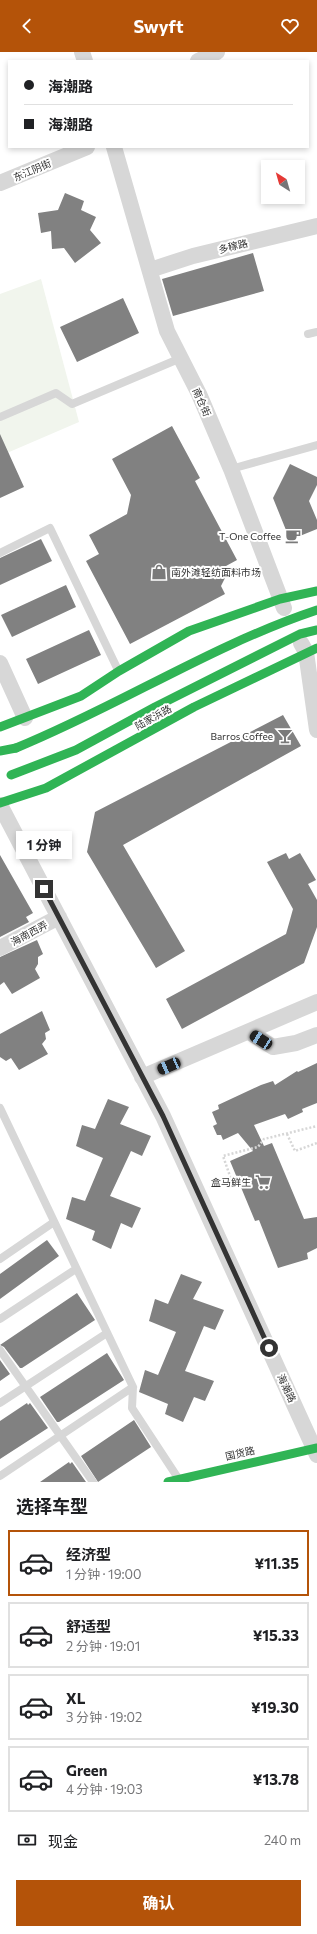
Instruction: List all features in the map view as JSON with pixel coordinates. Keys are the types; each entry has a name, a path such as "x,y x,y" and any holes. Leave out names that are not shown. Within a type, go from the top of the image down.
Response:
{"main road":[{"path":"0,727 81,696 119,671 189,631 280,600 317,591"},
{"path":"0,751 16,748 80,721 220,647 282,620 317,610"},
{"path":"0,777 11,775 76,750 155,707 300,634 317,630"},
{"name":"陆家浜路","path":"0,804 46,788 194,707 311,650"},
{"name":"国货路","path":"168,1482 178,1478 316,1450"}],"street":[{"path":"200,60 217,52"},
{"name":"东江阴街","path":"0,183 85,148"},
{"name":"南仓街","path":"114,148 167,331 199,394 231,468 280,600 311,650 317,730"},
{"name":"多稼路","path":"150,270 193,256 317,226"},
{"path":"0,663 25,718"},
{"name":"海潮路","path":"0,804 163,1116 316,1450"},
{"name":"海南西弄","path":"0,948 59,917"},
{"path":"142,1077 317,1002"},
{"path":"249,1032 273,1048 296,1043 317,1035"}],"lane":[{"path":"308,334 317,332"},
{"path":"0,417 56,393 72,404 181,358"},
{"path":"231,468 317,445"},
{"path":"0,553 50,528 119,671"},
{"path":"0,1108 133,1387 132,1408 178,1478"},
{"path":"0,1258 54,1222"},
{"path":"0,1319 76,1269"},
{"path":"0,1403 107,1333"},
{"path":"0,1350 92,1482"},
{"path":"0,1476 133,1387"}],"path":[{"path":"198,1194 231,1179 223,1156 258,1147 264,1139 317,1126"},
{"path":"288,1134 295,1151 317,1144"}],"shaded area":[{"path":"41,279 79,422 0,456 0,294"}],"building":[{"path":"65,193 84,201 81,210 96,217 90,230 101,243 75,263 64,248 52,249 51,231 41,233 38,213 58,210"},
{"path":"253,253 264,291 173,316 162,279"},
{"path":"123,298 139,333 77,362 60,327"},
{"name":"南外滩轻纺面料市场","path":"172,426 200,478 195,481 237,560 226,566 225,578 221,586 225,594 130,644 86,561 99,554 89,535 127,514 131,495 112,459"},
{"path":"0,434 24,487 0,498"},
{"path":"290,464 317,477 317,485 309,501 317,520 317,529 290,540 273,498"},
{"path":"41,539 52,561 0,585 0,558"},
{"path":"66,585 76,607 12,637 1,615"},
{"path":"89,630 101,655 38,684 26,659"},
{"path":"283,715 301,746 123,845 185,951 156,968 87,852 95,812"},
{"path":"286,853 289,859 300,853 316,880 308,884 317,900 317,927 304,963 182,1029 166,999 286,934 293,909 267,862"},
{"path":"0,855 33,913 26,917 29,922 0,937"},
{"path":"37,940 43,954 38,957 38,964 35,969 40,978 12,994 4,982 0,985 0,957"},
{"path":"42,1011 50,1030 45,1033 46,1039 42,1044 48,1054 19,1070 11,1058 6,1061 0,1057 0,1034"},
{"path":"317,1063 317,1103 302,1109 303,1112 288,1119 285,1114 254,1125 264,1146 272,1143 304,1219 317,1217 317,1248 307,1253 308,1259 278,1268 259,1220 255,1221 230,1161 253,1151 238,1133 223,1140 221,1135 217,1135 213,1126 217,1124 212,1112 219,1109 218,1105 261,1085 273,1081 275,1085 297,1071 298,1072"},
{"path":"108,1099 129,1107 120,1124 151,1136 142,1156 131,1151 110,1196 141,1208 132,1228 121,1223 111,1249 92,1240 95,1231 66,1219 72,1197 85,1201 103,1158 76,1146 82,1125 95,1129"},
{"path":"47,1240 59,1256 0,1299 0,1274"},
{"path":"181,1274 202,1282 193,1299 224,1310 215,1330 204,1326 185,1371 214,1381 205,1401 194,1397 183,1422 165,1414 168,1404 139,1392 145,1370 158,1375 176,1332 149,1321 155,1299 168,1304"},
{"path":"77,1293 95,1320 20,1368 4,1347 0,1345"},
{"path":"107,1353 124,1380 57,1422 40,1397"},
{"path":"0,1360 10,1374 0,1381"},
{"path":"27,1403 28,1405 30,1403 48,1428 0,1459 0,1421"},
{"path":"134,1420 151,1447 98,1482 81,1456"},
{"path":"69,1462 70,1464 72,1462 86,1482 40,1482"}],"traffic: fast":[{"path":"0,727 81,696 119,671 189,631 280,599 317,591"},
{"path":"16,748 92,714 240,640 317,610"},
{"path":"11,775 76,750 155,707 300,634 317,630"},
{"path":"0,803 46,788 194,707 317,648"},
{"path":"0,751 16,748"},
{"path":"168,1482 317,1448"}],"place":[{"name":"T-One Coffee","path":"293,536"},
{"name":"南外滩轻纺面料市场","path":"159,572"},
{"name":"Barros Coffee","path":"285,736"},
{"name":"盒马鲜生","path":"263,1182"}],"route":[{"path":"44,889 163,1116 269,1348"}]}
